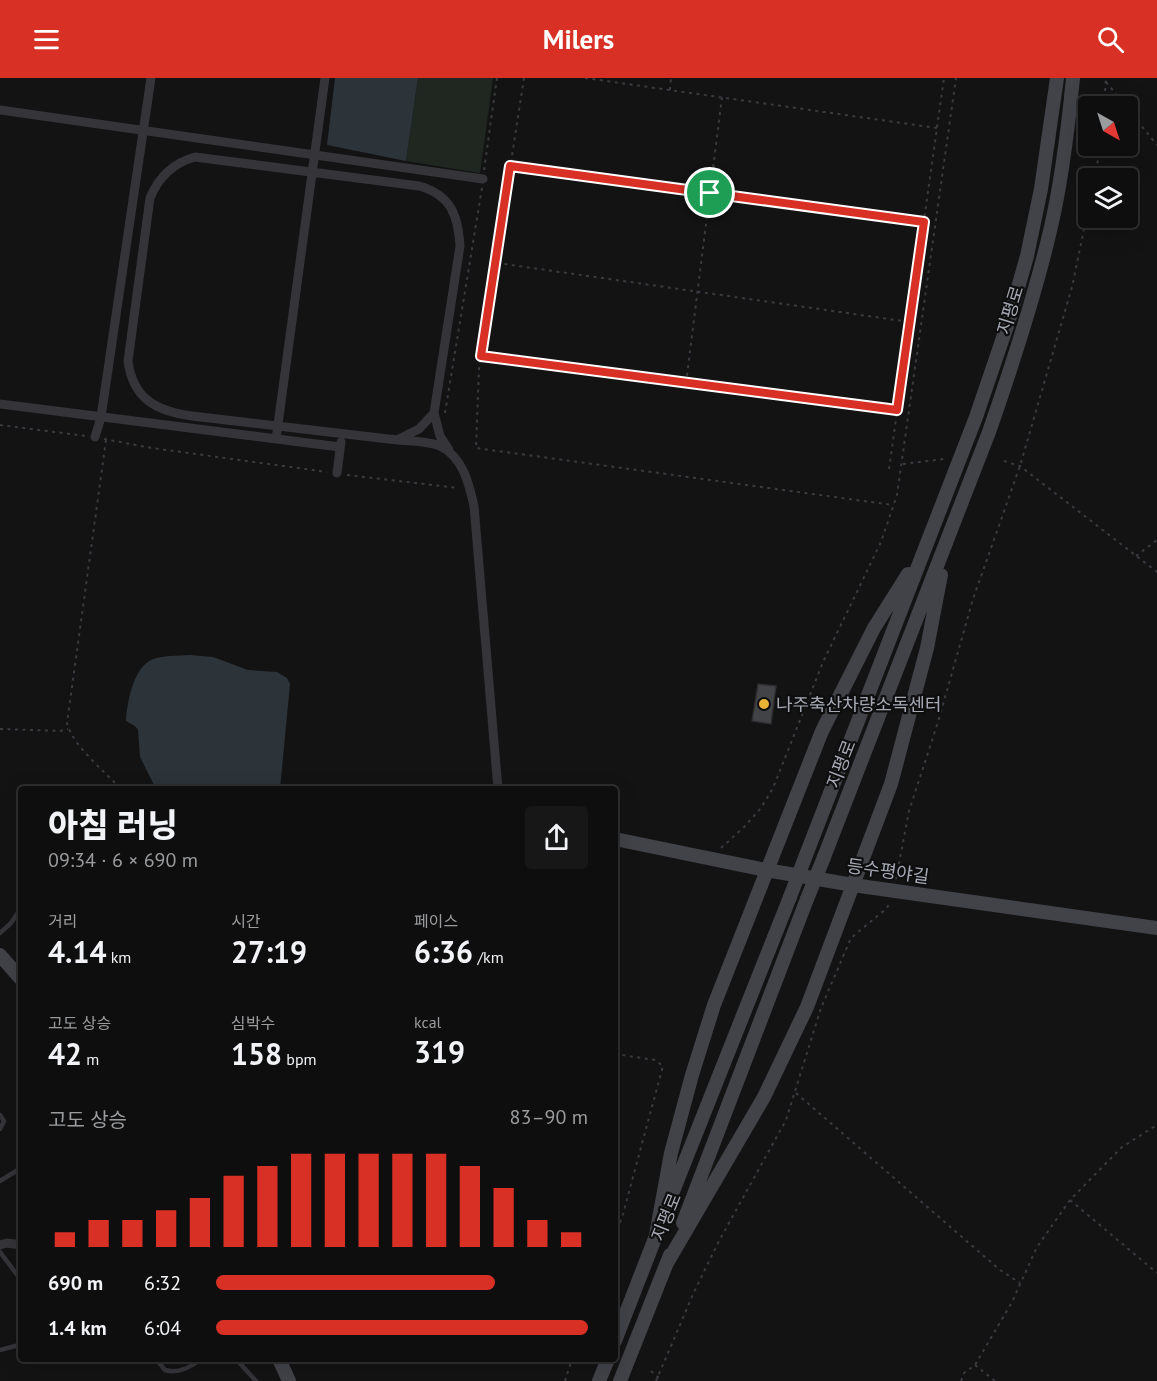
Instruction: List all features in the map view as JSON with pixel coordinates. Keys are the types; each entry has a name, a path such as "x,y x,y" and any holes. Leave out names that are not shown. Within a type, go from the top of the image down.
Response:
{"main road":[{"name":"지평로","path":"618,1333 976,417 1008,322 1027,256 1041,189 1057,78"},
{"name":"지평로","path":"620,1381 989,432 1033,298 1051,229 1073,78"},
{"path":"667,1263 764,1096 807,1007 891,784 927,648 947,542"},
{"path":"656,1235 671,1153 692,1075 714,1005 766,870 822,731 874,628 924,549"},
{"name":"등수평야길","path":"618,840 853,885 1157,928"},
{"path":"0,955 18,976"},
{"path":"280,1362 289,1381"},
{"path":"599,1381 607,1362"}],"street":[{"path":"95,437 101,417 151,78"},
{"path":"276,439 326,78"},
{"path":"0,110 483,179"},
{"path":"452,455 439,446 166,411 154,405 138,391 129,373 128,361 150,198 162,175 183,160 195,156 428,189 445,200 455,214 460,246 435,418 440,436 462,468 474,506 498,786"},
{"path":"0,404 340,447"},
{"path":"397,440 435,418"},
{"path":"338,473 342,434"},
{"path":"0,1245 7,1243 18,1245"}],"lane":[{"path":"0,933 11,924 18,913"},
{"path":"0,1115 4,1121 0,1129"},
{"path":"0,1182 18,1170"},
{"path":"0,1252 18,1276"},
{"path":"0,1350 18,1345"},
{"path":"158,1362 165,1370 175,1372 182,1371 197,1362"},
{"path":"239,1362 256,1381"}],"path":[{"path":"435,418 447,409 497,78"},
{"path":"524,78 481,356 476,448 894,506"},
{"path":"585,78 937,128"},
{"path":"670,90 671,78"},
{"path":"889,469 944,78"},
{"path":"709,858 744,827 773,788 823,662 881,542 894,506 903,464 956,78"},
{"path":"1105,96 1106,80"},
{"path":"1106,80 1118,96"},
{"path":"686,383 722,97"},
{"path":"1138,122 1157,145"},
{"path":"510,166 924,222"},
{"path":"495,263 910,322"},
{"path":"481,356 897,410"},
{"path":"0,425 338,473 470,488"},
{"path":"106,439 67,714 68,729 118,786"},
{"path":"903,464 944,459"},
{"path":"1004,461 1020,466 1157,572"},
{"path":"1136,556 1157,540"},
{"path":"0,729 60,731 68,729"},
{"path":"618,1054 655,1060 663,1066 618,1229"},
{"path":"795,1092 1000,1270 1020,1283"},
{"path":"961,1381 964,1373 975,1365 1012,1302 1037,1247 1070,1200 1122,1147 1157,1125"},
{"path":"1070,1200 1157,1274"},
{"path":"565,1381 571,1362"},
{"path":"975,1365 995,1381"},
{"path":"651,1371 662,1381"}],"shaded area":[{"path":"335,78 418,78 406,161 327,145"},
{"path":"418,78 493,78 480,173 406,161"},
{"path":"165,656 213,657 248,670 277,672 287,678 290,684 280,786 154,786 140,757 138,730 126,721 135,679 145,664 155,658"}],"building":[{"name":"나주축산차량소독센터","path":"758,684 776,686 771,724 752,721"}],"place":[{"name":"나주축산차량소독센터","path":"764,704"}],"route":[{"path":"510,166 710,193 924,222 897,410 481,356 510,166"}]}
